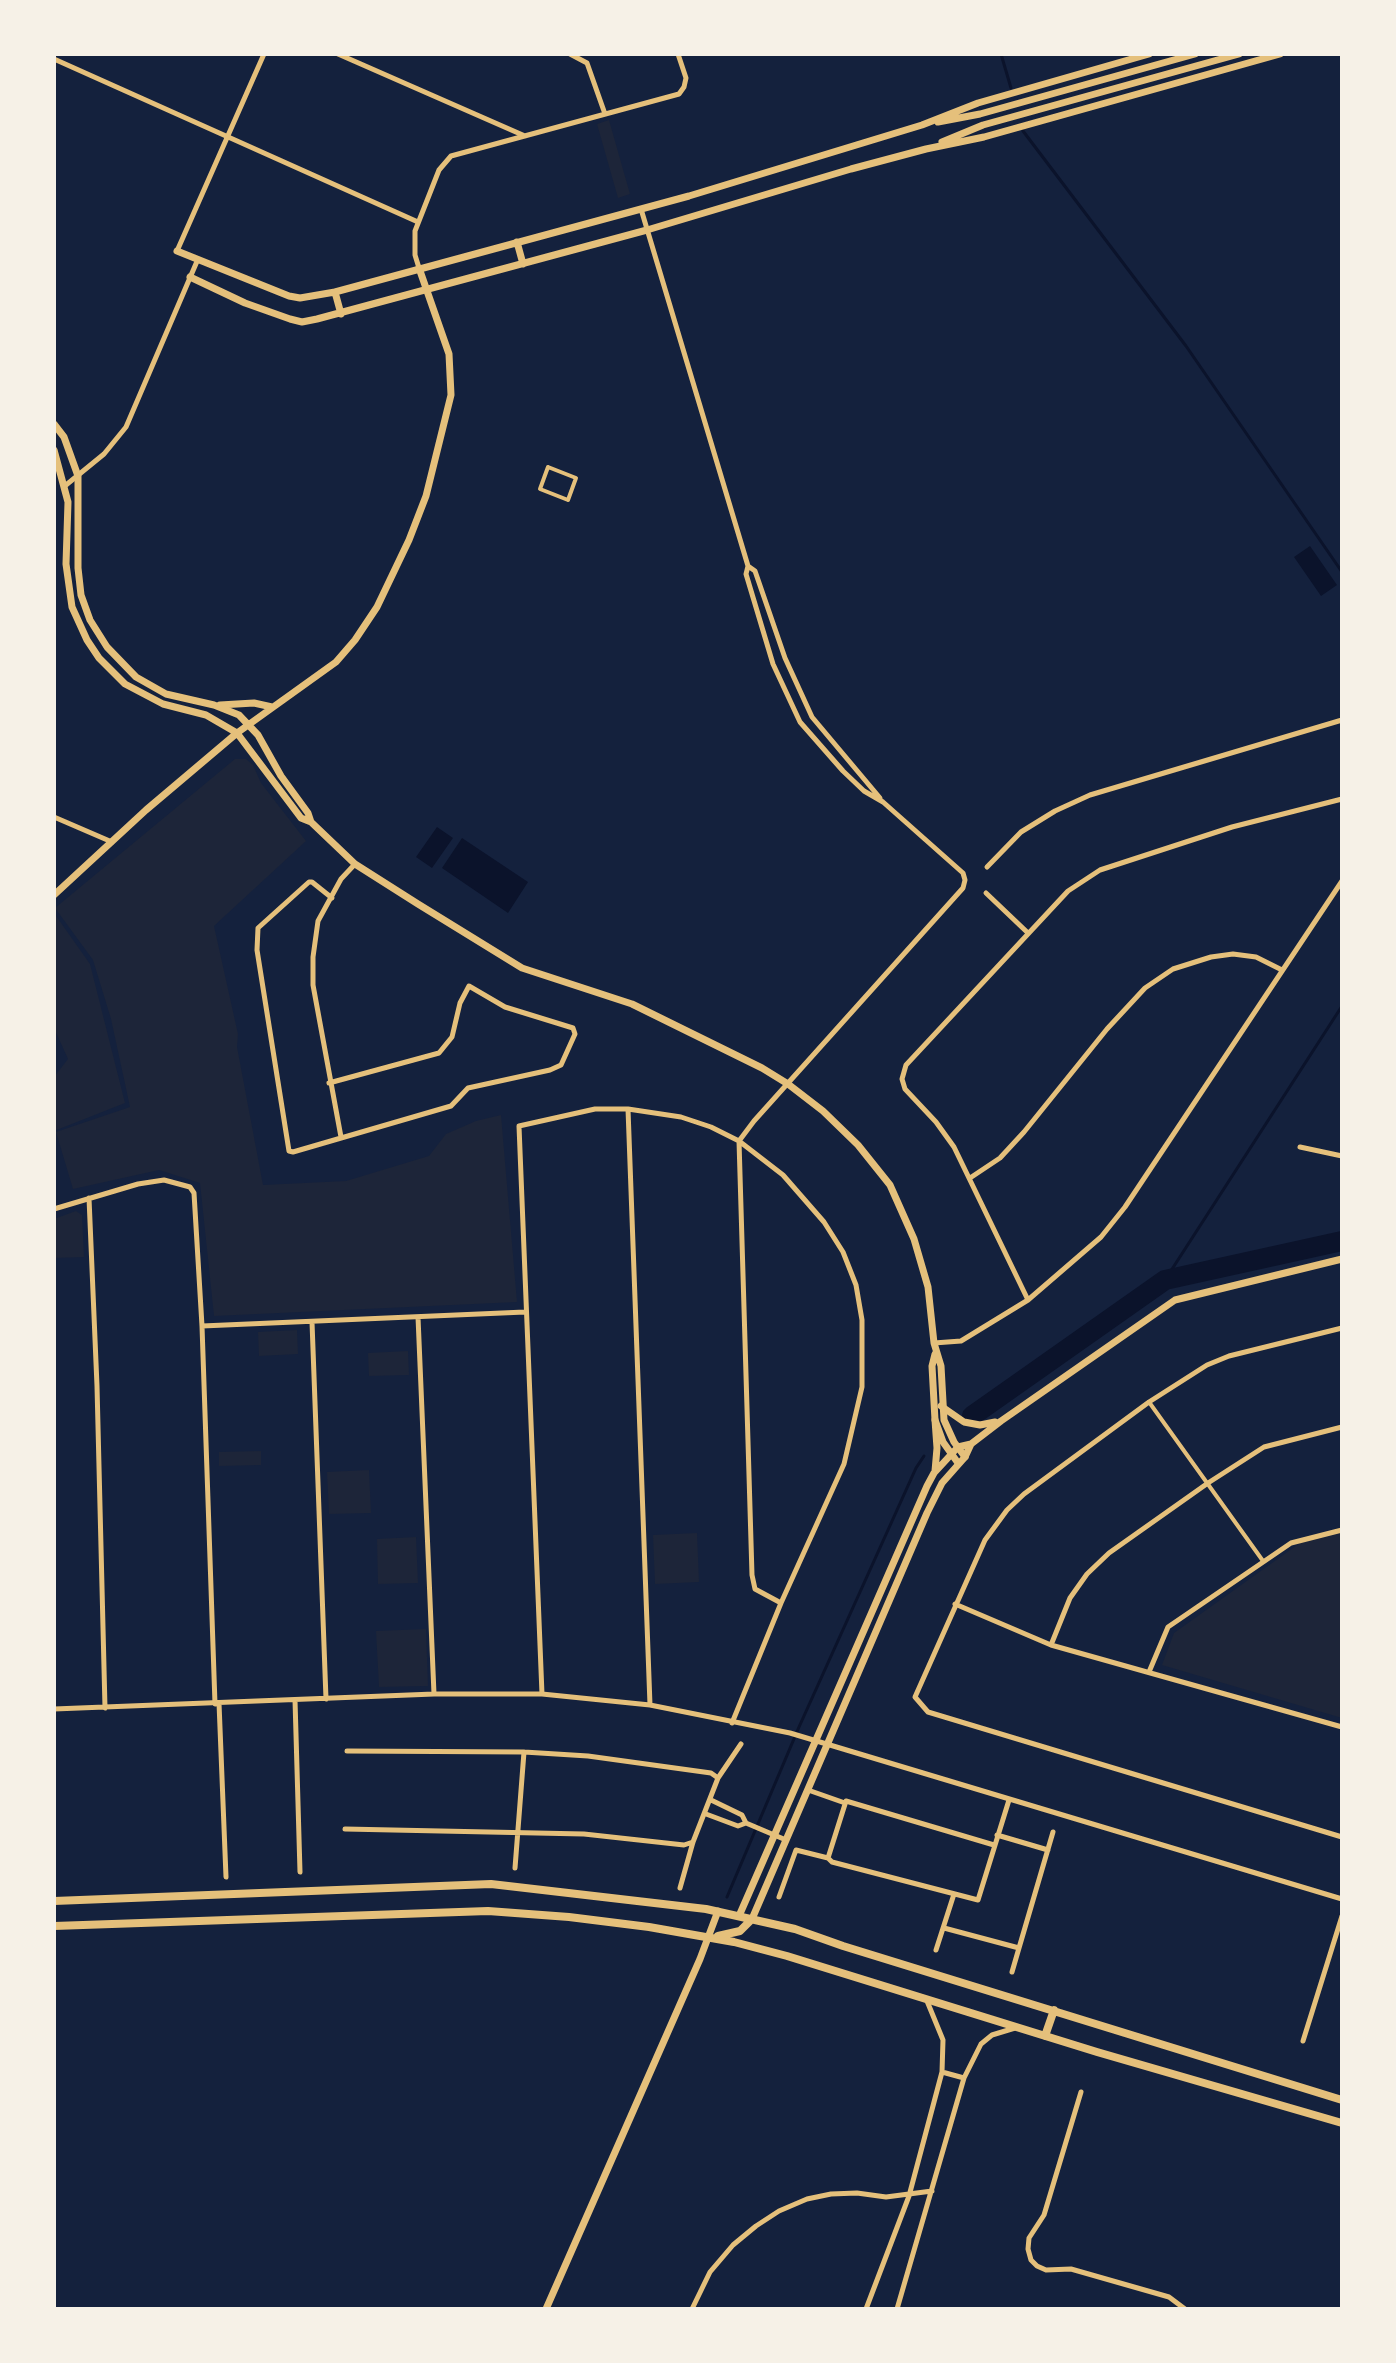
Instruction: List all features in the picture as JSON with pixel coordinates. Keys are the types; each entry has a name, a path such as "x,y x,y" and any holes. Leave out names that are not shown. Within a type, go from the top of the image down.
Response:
{"main road":[{"path":"177,251 289,296 300,298 335,292 641,209 922,125 978,103 1149,54"},
{"path":"922,125 980,114 1195,54"},
{"path":"926,149 983,125 1239,54"},
{"path":"190,277 245,303 302,322 647,230 926,149 984,137 1278,54"},
{"path":"517,242 523,264"},
{"path":"54,895 237,733 336,662 355,640 395,570 426,496 448,410 451,378 449,354 419,268"},
{"path":"335,292 341,314"},
{"path":"54,424 64,437 78,476 81,595 90,620 107,647 136,677 166,694 214,705 239,715 250,724 311,822"},
{"path":"54,450 66,485 69,521 66,564 69,593 77,620 99,658 125,684 163,704 206,715 237,733 301,818 311,822 355,864 522,968 632,1004 721,1046 788,1084 823,1111 858,1145 890,1185 922,1261 935,1348 941,1366 941,1406 946,1427 965,1457"},
{"path":"214,705 254,703 272,707"},
{"path":"934,1473 958,1447 971,1444 1175,1300 1342,1259"},
{"path":"753,1947 740,1931 739,1916 934,1473 937,1448 932,1366 935,1348"},
{"path":"941,1406 959,1420 971,1424 1001,1421"},
{"path":"935,1420 939,1434 958,1463"},
{"path":"709,1937 740,1931 752,1919 927,1513 942,1483 965,1457 971,1444"},
{"path":"54,1901 491,1884 718,1911 795,1929 1342,2100"},
{"path":"54,1926 488,1911 569,1917 709,1937 753,1947 1342,2123"},
{"path":"546,2309 718,1911"},
{"path":"1045,2036 1054,2010"}],"street":[{"path":"177,251 264,54"},
{"path":"338,54 526,136"},
{"path":"570,54 587,63 605,114"},
{"path":"419,268 415,255 415,231 439,170 451,156 679,94 686,78 678,54"},
{"path":"54,59 418,222"},
{"path":"641,209 748,566 746,574 773,664 800,722 854,781 883,802 963,873 965,880 963,888 739,1141 752,1575 755,1589 781,1603"},
{"path":"66,485 104,454 126,427 198,259"},
{"path":"548,467 576,478 568,500 540,489 548,467"},
{"path":"748,566 755,571 785,658 812,717 883,802"},
{"path":"987,867 1021,832 1055,811 1090,795 1342,720"},
{"path":"1028,1300 954,1147 905,1089 902,1079 906,1065 1068,891 1100,870 1232,827 1342,799"},
{"path":"54,817 112,842"},
{"path":"341,1137 313,985 313,957 318,921 341,879 355,864"},
{"path":"935,1348 961,1341 1028,1300 1082,1256 1125,1207 1342,881"},
{"path":"329,1083 439,1053 452,1037 460,1003 469,986 505,1007 575,1031 561,1065 550,1070 468,1088 451,1106 289,1151 257,950 258,928 305,884 312,882 332,898"},
{"path":"986,893 1028,933"},
{"path":"970,1178 1008,1149 1107,1029 1145,988 1173,969 1211,957 1233,954 1256,957 1282,970"},
{"path":"542,1694 519,1126 595,1109 628,1109 681,1117 739,1141 783,1175 824,1222 843,1252 856,1285 862,1320 862,1387 844,1464 781,1603 732,1723"},
{"path":"628,1109 650,1705"},
{"path":"1300,1147 1342,1156"},
{"path":"54,1209 89,1197 164,1180 190,1187 194,1193 226,1877"},
{"path":"89,1197 105,1708"},
{"path":"202,1326 525,1312"},
{"path":"418,1317 434,1694"},
{"path":"312,1322 326,1699"},
{"path":"1342,1328 1229,1356 1200,1369 1061,1465 1007,1510 985,1540 915,1697 928,1712 1342,1837"},
{"path":"1149,1402 1263,1561"},
{"path":"1051,1645 1070,1598 1087,1574 1109,1553 1264,1447 1342,1427"},
{"path":"1149,1672 1168,1627 1291,1543 1342,1530"},
{"path":"955,1604 1051,1645 1342,1727"},
{"path":"54,1709 434,1694 542,1694 650,1705 815,1740 1342,1899"},
{"path":"295,1700 300,1872"},
{"path":"680,1888 693,1842 718,1778 741,1744"},
{"path":"347,1751 524,1752 588,1756 683,1768 711,1773 718,1778"},
{"path":"515,1868 524,1752"},
{"path":"808,1790 994,1845"},
{"path":"711,1800 742,1815 747,1824"},
{"path":"779,1897 796,1850 978,1900 1009,1800"},
{"path":"828,1858 845,1803"},
{"path":"706,1813 738,1826 747,1824 765,1830 786,1840"},
{"path":"345,1829 584,1834 684,1845 693,1842"},
{"path":"1012,1972 1053,1832"},
{"path":"997,1835 1048,1850"},
{"path":"936,1950 954,1894"},
{"path":"1303,2041 1342,1916"},
{"path":"944,1928 1019,1948"},
{"path":"866,2309 909,2196 942,2072 943,2040 938,2021 927,2000"},
{"path":"897,2309 964,2078 981,2044 992,2035 1016,2027"},
{"path":"942,2072 964,2078"},
{"path":"1081,2092 1044,2215 1029,2238 1031,2260 1046,2270 1071,2269 1169,2297 1185,2309"},
{"path":"692,2309 710,2272 733,2245 779,2211 807,2199 831,2194 909,2196 932,2191"}],"shaded area":[{"path":"609,120 630,194 618,198 597,124"},
{"path":"1310,546 1337,585 1321,596 1294,557"},
{"path":"235,759 246,759 253,765 261,783 306,841 214,926 238,1034 237,1047 263,1185 346,1181 429,1156 446,1134 476,1121 501,1115 517,1302 214,1316 200,1183 159,1170 73,1189 56,1132 130,1107 111,1019 93,960 55,908"},
{"path":"437,827 453,838 432,868 416,857"},
{"path":"462,838 528,882 508,913 442,868"},
{"path":"54,913 90,964 125,1103 54,1131 54,1077 68,1059 54,1028"},
{"path":"76,1211 82,1215 84,1257 54,1258 54,1219"},
{"path":"297,1330 298,1354 259,1356 258,1332"},
{"path":"408,1351 409,1375 369,1376 368,1353"},
{"path":"261,1451 261,1465 219,1466 219,1452"},
{"path":"369,1470 371,1513 329,1514 327,1472"},
{"path":"697,1533 699,1582 655,1584 653,1535"},
{"path":"1342,1533 1342,1718 1162,1665 1174,1633 1300,1543"},
{"path":"416,1537 418,1583 378,1584 377,1539"},
{"path":"426,1629 428,1686 379,1687 376,1631"}],"waterway":[{"path":"1001,54 1011,88"},
{"path":"1023,131 1186,346 1342,572"},
{"path":"1165,1280 1342,1006"},
{"path":"972,1416 1165,1280 1342,1241"},
{"path":"727,1897 799,1727 924,1456"}]}
